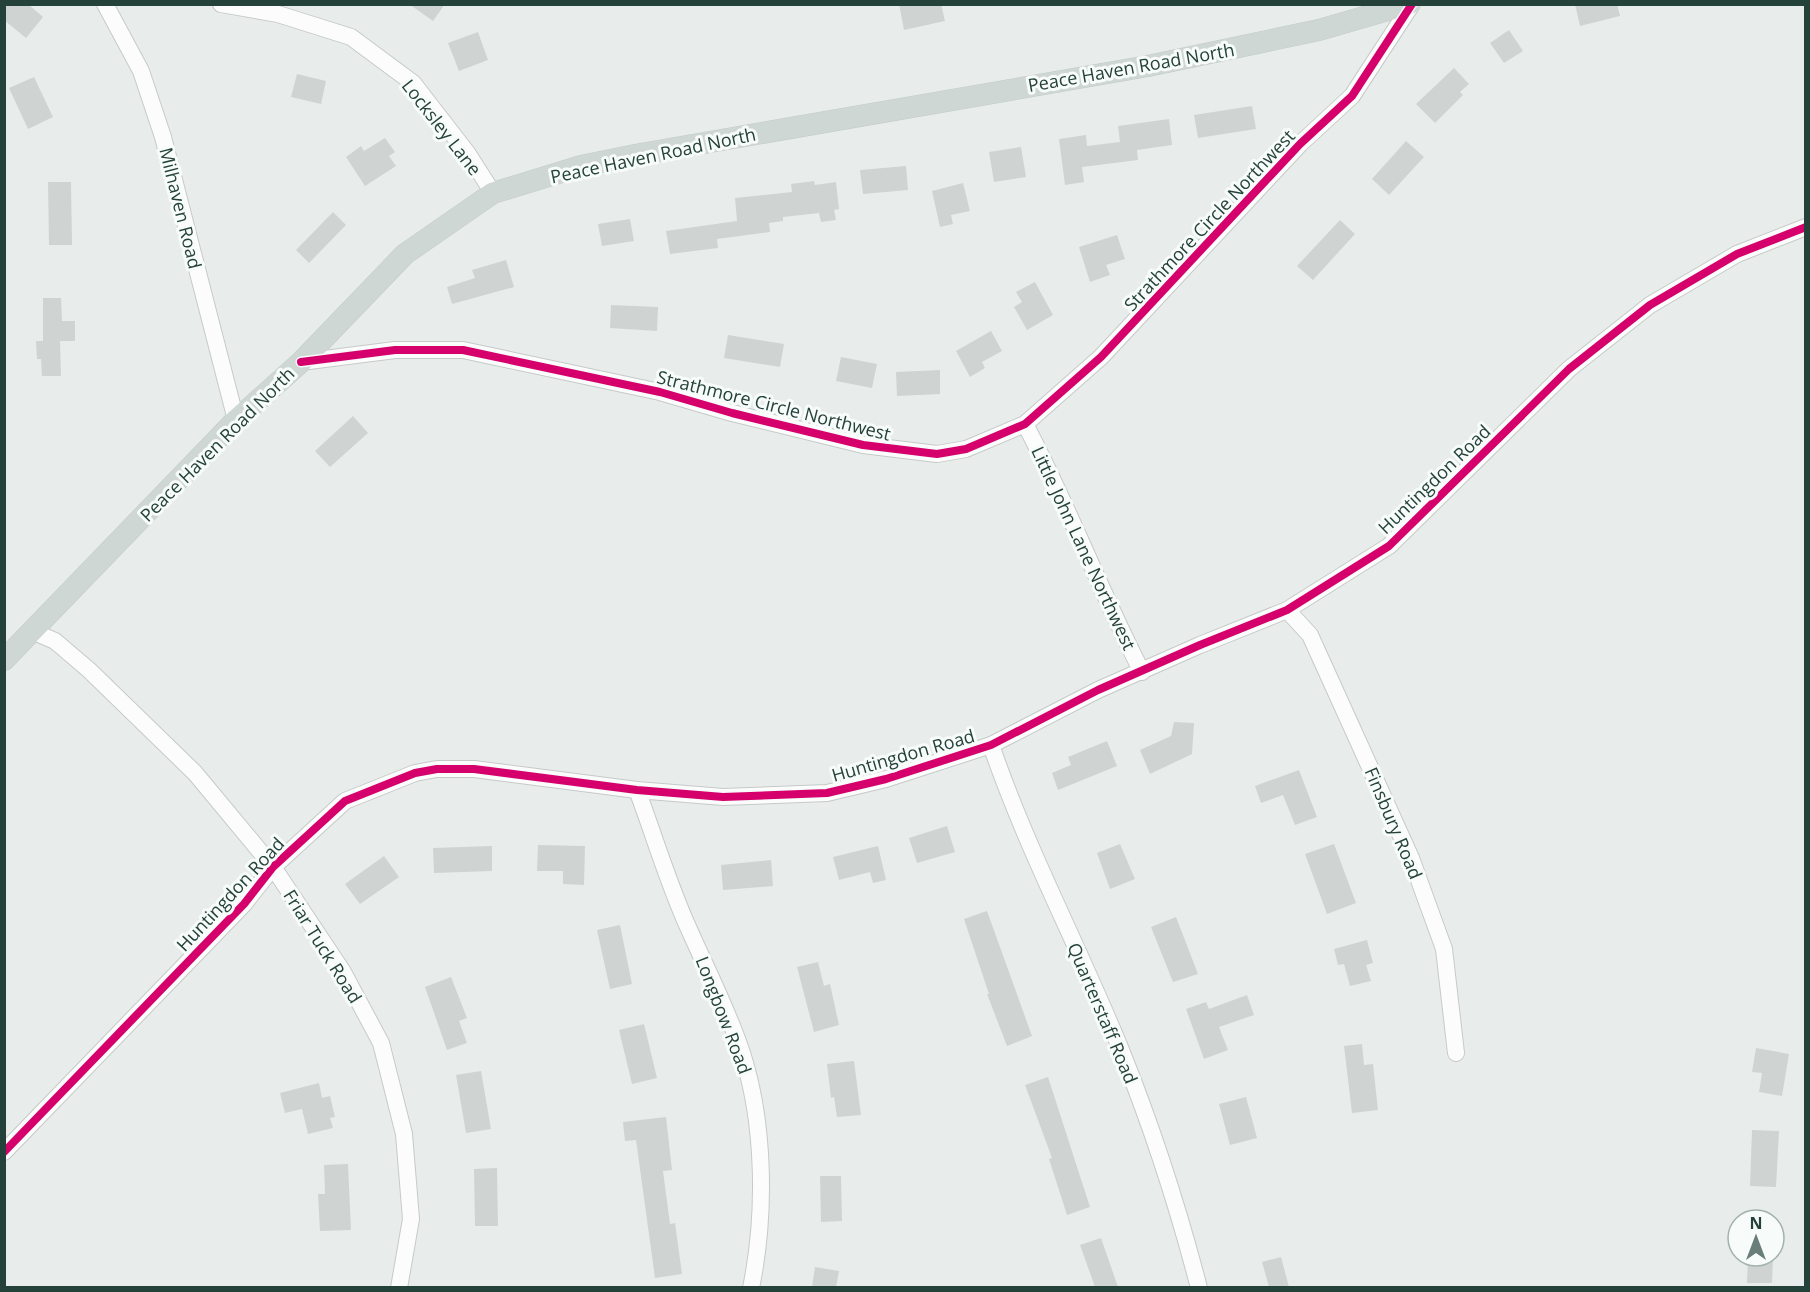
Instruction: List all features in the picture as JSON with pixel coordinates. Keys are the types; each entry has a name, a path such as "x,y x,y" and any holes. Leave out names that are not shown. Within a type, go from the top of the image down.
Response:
{"main road":[{"name":"Peace Haven Road North","path":"4,660 236,420 301,362 405,254 493,193 581,166 1170,61 1319,30 1411,4"}],"street":[{"name":"Milhaven Road","path":"105,4 141,71 164,137 236,420"},
{"name":"Locksley Lane","path":"221,4 278,14 351,37 413,83 468,154 493,193"},
{"name":"Strathmore Circle Northwest","path":"301,362 395,350 463,350 660,392 732,413 863,445 907,452 952,453 1025,424 1101,357 1300,144 1352,96 1411,4"},
{"name":"Huntingdon Road","path":"4,1152 244,904 273,867 345,801 415,773 437,769 474,769 637,790 723,796 827,793 886,779 991,745 1098,690 1287,610 1389,546 1569,369 1650,305 1737,254 1806,227"},
{"name":"Little John Lane Northwest","path":"1025,424 1059,488 1098,582 1142,672"},
{"name":"Finsbury Road","path":"1287,610 1310,635 1411,858 1444,949 1456,1053"},
{"name":"Friar Tuck Road","path":"32,631 54,641 195,773 273,867 343,972 381,1044 405,1145 411,1219 399,1287"},
{"name":"Quarterstaff Road","path":"991,745 1008,796 1121,1050 1171,1188 1199,1287"},
{"name":"Longbow Road","path":"637,790 687,927 700,951 742,1053 750,1085 761,1180 760,1222 751,1287"}],"building":[{"path":"4,4 28,4 43,17 26,38 4,20"},
{"path":"409,4 445,4 433,21"},
{"path":"899,4 941,4 945,21 904,30"},
{"path":"1575,4 1617,4 1620,16 1580,26"},
{"path":"1509,30 1523,51 1504,63 1490,43"},
{"path":"478,32 488,60 459,71 448,43"},
{"path":"1454,68 1469,84 1460,92 1463,95 1435,123 1416,104"},
{"path":"297,74 326,81 321,104 291,97"},
{"path":"34,77 53,117 28,129 9,88"},
{"path":"1252,106 1256,129 1198,138 1194,115"},
{"path":"1169,119 1172,145 1137,150 1138,160 1082,167 1084,182 1065,185 1059,139 1086,135 1087,146 1120,142 1118,126"},
{"path":"385,138 395,152 389,156 396,166 365,186 346,157 361,146 364,151"},
{"path":"1406,141 1424,157 1389,195 1372,179"},
{"path":"1021,147 1026,177 994,182 989,152"},
{"path":"906,166 908,190 863,194 860,170"},
{"path":"814,181 815,185 836,182 839,209 834,210 836,220 821,222 819,213 783,217 783,221 769,223 770,232 717,239 718,248 670,254 666,231 737,221 735,198 792,192 791,184"},
{"path":"48,182 71,182 72,245 49,245"},
{"path":"963,183 970,211 951,215 953,224 940,227 932,191"},
{"path":"333,212 346,225 309,263 296,250"},
{"path":"630,219 634,241 602,246 598,224"},
{"path":"1340,220 1355,234 1313,280 1297,266"},
{"path":"1117,235 1125,259 1106,265 1110,275 1090,282 1079,247"},
{"path":"506,260 514,287 452,304 447,287 475,278 472,270"},
{"path":"1035,282 1053,315 1027,330 1014,307 1022,302 1016,292"},
{"path":"43,298 61,298 62,321 75,321 75,341 60,341 61,376 42,376 41,359 37,359 36,341 43,341"},
{"path":"611,305 658,307 657,331 610,328"},
{"path":"991,331 1002,351 982,362 985,368 970,377 956,351"},
{"path":"728,335 784,344 780,367 724,358"},
{"path":"841,357 877,364 872,388 836,381"},
{"path":"940,370 940,394 897,396 896,372"},
{"path":"353,416 368,433 330,467 315,451"},
{"path":"1174,722 1194,723 1192,754 1150,774 1140,750 1171,736"},
{"path":"1107,741 1117,766 1058,790 1052,773 1071,765 1068,757"},
{"path":"1299,770 1317,817 1295,825 1283,795 1261,803 1255,786"},
{"path":"947,826 955,852 917,863 909,838"},
{"path":"1120,844 1135,879 1110,889 1097,853"},
{"path":"1334,844 1356,903 1327,914 1305,854"},
{"path":"538,845 585,846 584,885 563,884 563,871 537,871"},
{"path":"492,846 492,871 434,873 433,848"},
{"path":"878,846 886,880 873,883 870,872 839,880 833,857"},
{"path":"384,856 399,877 360,904 345,884"},
{"path":"771,860 773,886 723,890 721,865"},
{"path":"987,911 1032,1036 1007,1046 987,994 989,994 964,919"},
{"path":"1176,917 1198,974 1173,982 1151,927"},
{"path":"620,925 632,984 610,989 597,930"},
{"path":"1367,940 1373,963 1366,965 1371,981 1350,986 1344,964 1338,965 1334,949"},
{"path":"818,962 824,986 830,984 839,1025 814,1032 797,967"},
{"path":"451,977 467,1018 459,1021 467,1043 447,1050 425,987"},
{"path":"1247,995 1254,1015 1219,1027 1228,1050 1204,1059 1186,1009 1206,1002 1209,1009"},
{"path":"644,1024 657,1078 632,1084 619,1030"},
{"path":"1362,1044 1364,1065 1373,1064 1378,1110 1352,1113 1344,1046"},
{"path":"1756,1048 1789,1054 1782,1096 1759,1092 1762,1073 1752,1072"},
{"path":"854,1061 861,1115 837,1117 834,1097 831,1098 827,1064"},
{"path":"481,1071 491,1129 466,1133 456,1075"},
{"path":"1048,1077 1090,1207 1067,1215 1049,1159 1052,1158 1025,1085"},
{"path":"319,1083 322,1098 330,1096 335,1117 330,1118 333,1128 308,1134 302,1109 285,1113 280,1093"},
{"path":"1246,1097 1257,1138 1230,1145 1219,1104"},
{"path":"666,1117 672,1170 663,1171 670,1224 675,1223 682,1274 655,1278 636,1140 625,1141 623,1122"},
{"path":"1752,1130 1779,1131 1776,1187 1750,1186"},
{"path":"348,1164 351,1230 320,1231 318,1194 325,1194 324,1165"},
{"path":"497,1168 498,1226 475,1226 474,1169"},
{"path":"820,1176 841,1176 842,1221 821,1222"},
{"path":"1101,1238 1118,1287 1095,1287 1080,1245"},
{"path":"1281,1257 1289,1287 1269,1287 1262,1262"},
{"path":"815,1267 839,1271 836,1287 812,1287"},
{"path":"1748,1268 1773,1268 1772,1283 1747,1283"}],"cycle path":[{"path":"301,362 395,350 463,350 660,392 732,413 863,445 937,454 966,449 1025,424 1101,357 1300,144 1352,96 1412,4"},
{"path":"4,1152 244,904 273,867 345,801 415,773 437,769 474,769 637,790 723,797 827,793 886,779 991,745 1098,690 1287,610 1389,546 1569,369 1650,305 1737,254 1806,227"}]}
